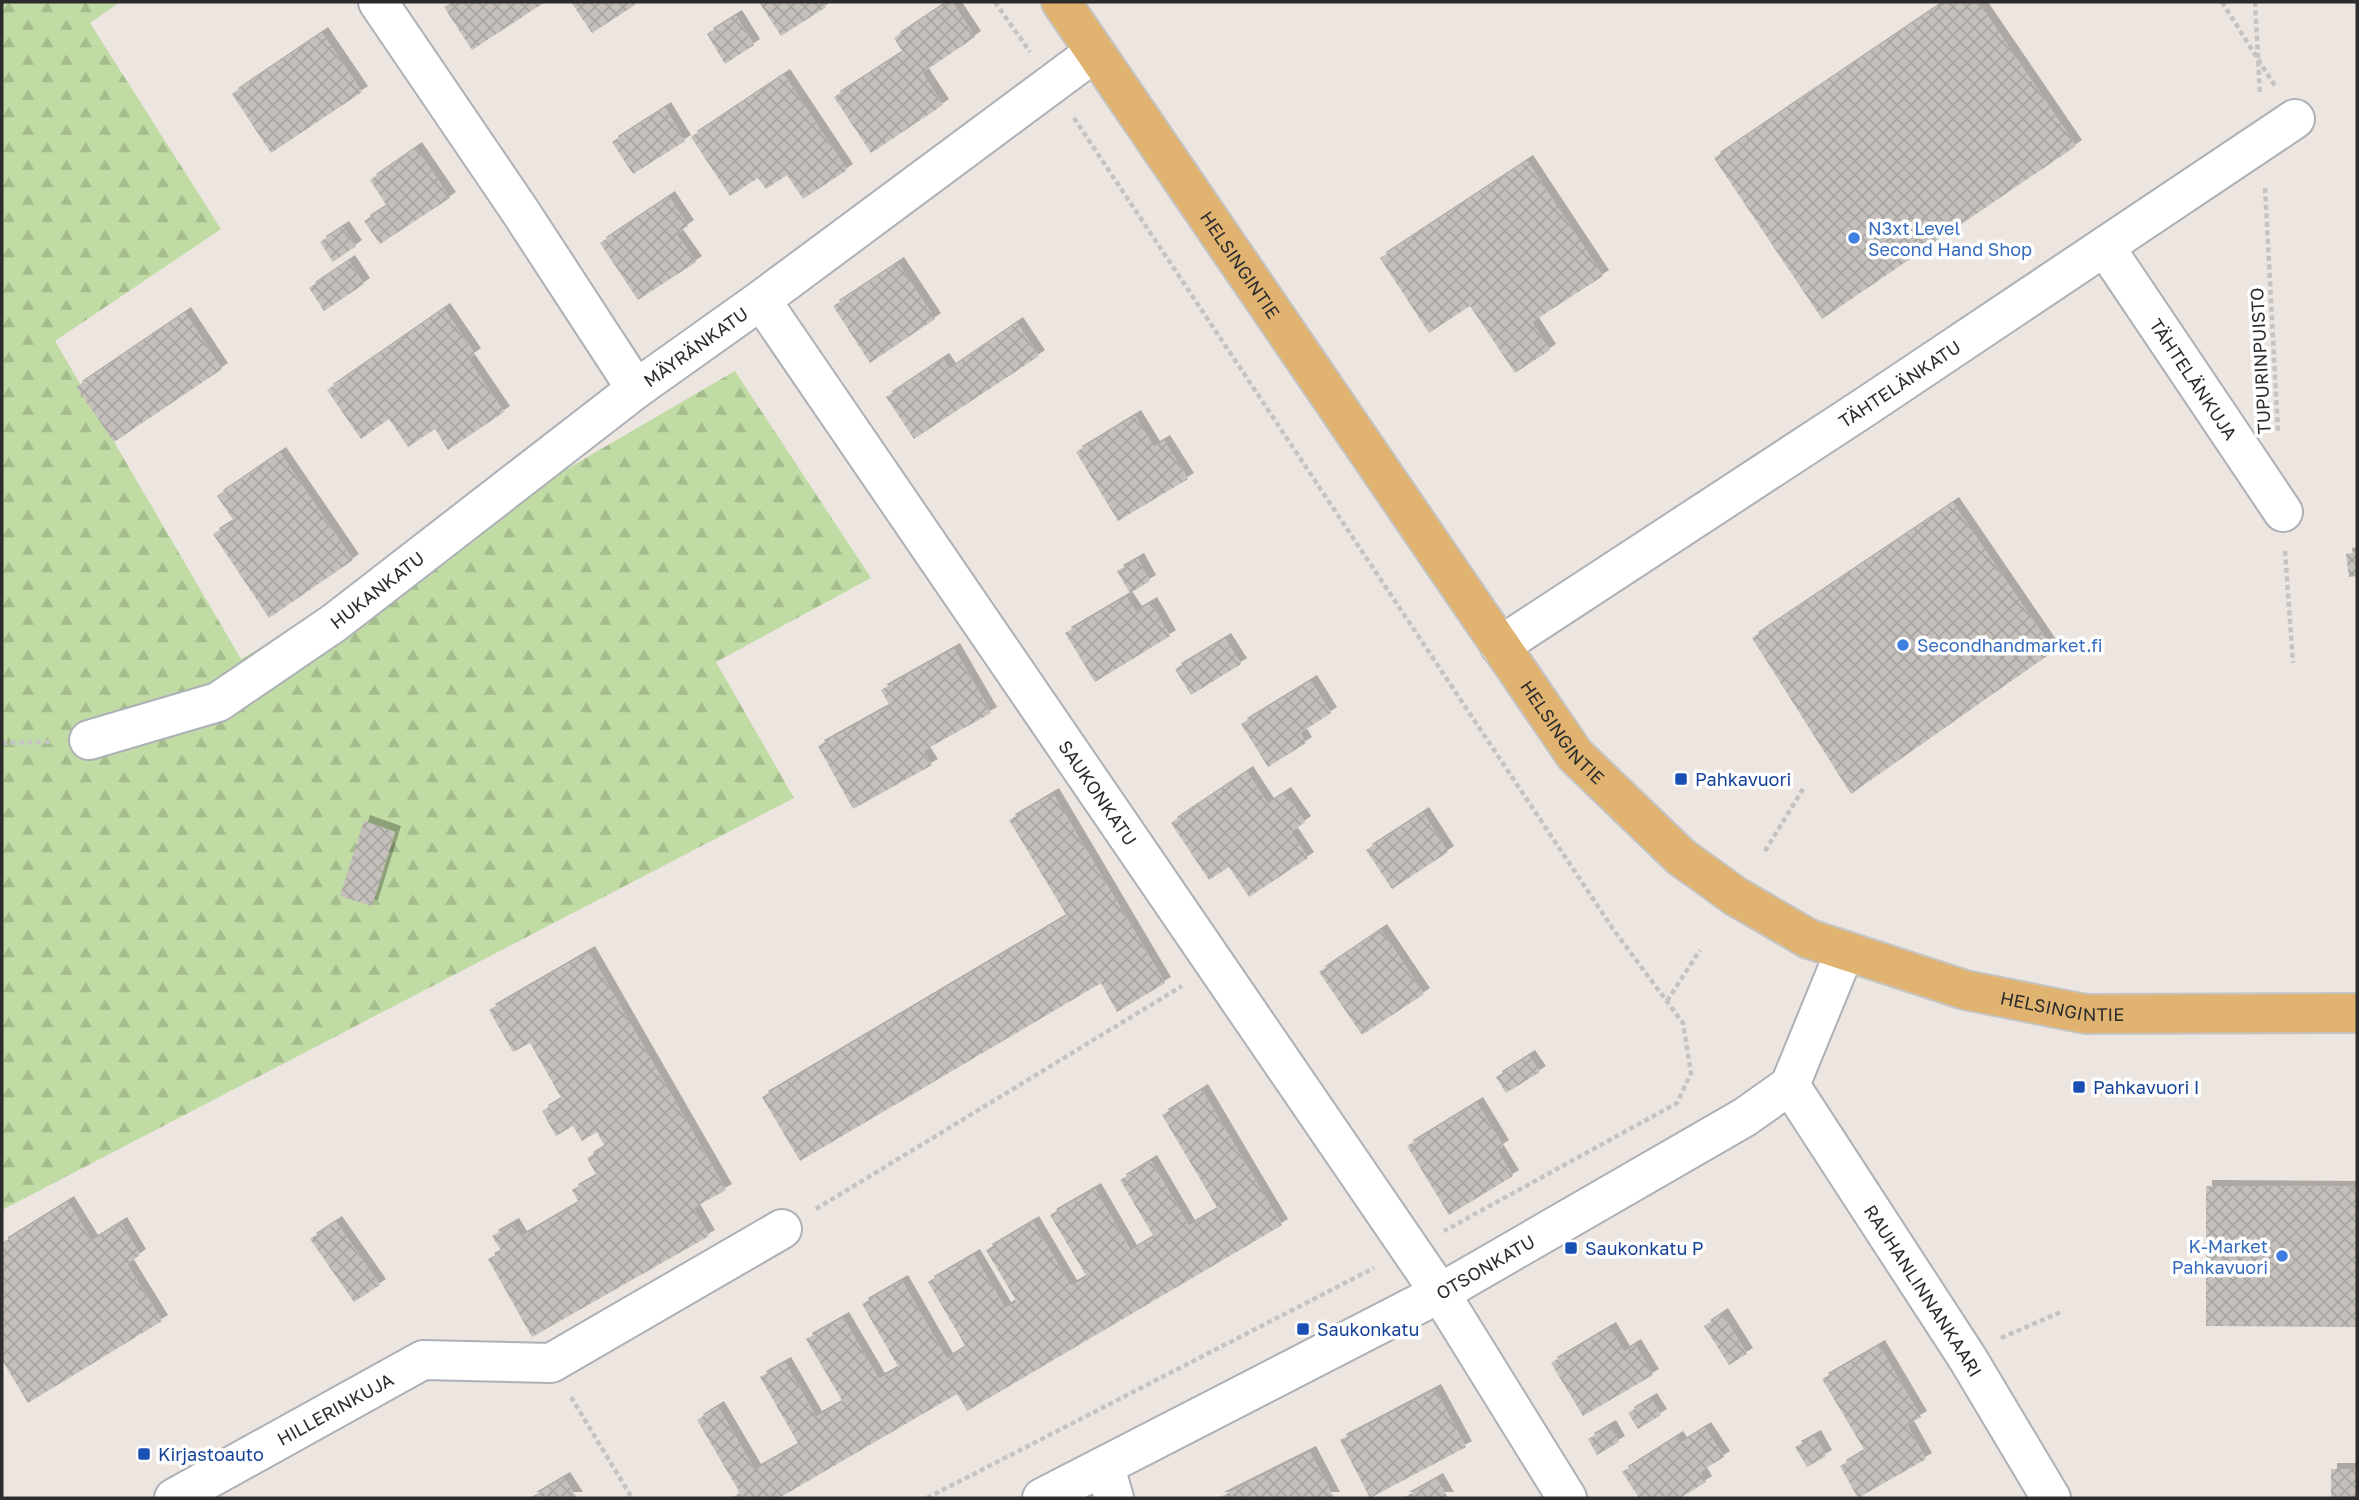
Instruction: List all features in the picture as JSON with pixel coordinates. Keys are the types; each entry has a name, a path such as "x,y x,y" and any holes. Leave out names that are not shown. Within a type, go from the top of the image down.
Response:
{"main road":[{"name":"HELSINGINTIE","path":"1061,2 1575,755 1682,858 1735,896 1809,939 1965,990 2086,1014 2357,1013"}],"street":[{"name":"MÄYRÄNKATU","path":"378,2 636,388 761,300 1095,52"},
{"name":"TÄHTELÄNKATU","path":"1500,646 2295,120"},
{"name":"TÄHTELÄNKUJA","path":"2105,247 2283,512"},
{"name":"SAUKONKATU","path":"761,300 1440,1293 1567,1498"},
{"name":"HUKANKATU","path":"89,740 218,702 334,623 636,388"},
{"path":"1790,1085 1845,951"},
{"name":"OTSONKATU","path":"1042,1498 1109,1482 1745,1117 1790,1085"},
{"name":"RAUHANLINNANKAARI","path":"1790,1085 1968,1359 2051,1498"},
{"path":"551,1363 782,1229"},
{"name":"HILLERINKUJA","path":"174,1498 423,1360 551,1363"}],"path":[{"path":"927,1498 1409,1250 1676,1102 1691,1073 1683,1023 1613,929 995,2"},
{"name":"TUPURINPUISTO","path":"2222,2 2295,120"},
{"name":"TUPURINPUISTO","path":"2255,2 2279,443"},
{"path":"2283,512 2293,663"},
{"path":"2,743 89,740"},
{"path":"1765,851 1803,789"},
{"path":"1667,1001 1700,950"},
{"path":"782,1229 1217,965"},
{"path":"2000,1338 2063,1311"},
{"path":"551,1363 632,1498"}],"green space":[{"path":"2,2 120,2 90,23 221,229 55,341 241,659 735,371 871,578 716,662 794,798 2,1210"}],"building":[{"path":"452,2 545,2 472,50 444,7"},
{"path":"571,2 633,2 635,5 592,33"},
{"path":"759,2 823,2 826,7 781,36"},
{"path":"948,2 952,2 975,37 922,73 943,105 871,153 834,97 903,52 894,38"},
{"name":"N3xt Level Second Hand Shop","path":"1944,2 1978,2 2076,146 1822,319 1714,158"},
{"path":"736,16 754,45 725,64 707,34"},
{"path":"322,33 362,92 271,153 232,94"},
{"path":"784,75 847,170 803,199 787,175 766,189 758,178 730,196 691,137"},
{"path":"665,108 685,141 633,174 612,142"},
{"path":"416,148 450,198 380,244 364,221 387,206 370,180"},
{"path":"1527,161 1603,276 1532,322 1550,350 1515,373 1470,306 1429,333 1380,258"},
{"path":"669,197 688,226 676,234 696,262 638,300 600,243"},
{"path":"343,227 356,246 333,262 320,242"},
{"path":"349,261 364,284 324,311 309,288"},
{"path":"898,263 935,319 870,363 833,306"},
{"path":"444,309 475,354 468,359 504,412 448,450 435,429 408,447 389,419 361,439 327,390"},
{"path":"185,313 222,369 114,442 76,387"},
{"path":"1017,323 1039,356 914,439 886,397 943,359 950,369"},
{"path":"1135,416 1154,447 1164,441 1188,479 1118,521 1076,452"},
{"path":"280,453 353,560 269,618 213,534 234,521 217,496"},
{"name":"Secondhandmarket.fi","path":"1953,503 2054,651 1851,794 1752,638"},
{"path":"2357,552 2357,576 2349,577 2346,554"},
{"path":"1138,559 1150,581 1130,593 1117,571"},
{"path":"1126,597 1136,612 1151,603 1170,636 1095,682 1065,633"},
{"path":"1225,639 1241,664 1191,695 1175,669"},
{"path":"954,649 991,713 923,751 932,765 853,809 818,746 890,706 881,690"},
{"path":"1311,681 1331,713 1300,733 1306,743 1268,767 1241,724"},
{"path":"1247,772 1268,804 1285,793 1305,822 1291,832 1308,858 1249,897 1229,867 1209,880 1171,823"},
{"path":"1053,794 1165,983 1117,1012 1101,983 800,1161 762,1097 1067,916 1009,820"},
{"path":"1423,813 1448,852 1392,889 1366,850"},
{"path":"364,821 395,832 372,906 340,896"},
{"path":"1381,930 1424,994 1362,1035 1319,972"},
{"path":"589,952 726,1190 693,1208 709,1236 532,1337 488,1259 502,1252 492,1236 513,1224 521,1237 579,1203 572,1190 597,1176 587,1158 605,1147 597,1132 582,1141 573,1126 556,1136 542,1111 562,1099 530,1043 513,1052 489,1010"},
{"path":"1529,1056 1540,1072 1506,1093 1496,1077"},
{"path":"1202,1090 1282,1225 967,1411 957,1394 779,1498 731,1498 740,1493 697,1420 718,1407 755,1470 799,1445 760,1377 785,1363 816,1417 843,1402 806,1339 843,1318 879,1379 899,1368 862,1304 902,1281 947,1359 966,1347 928,1282 974,1255 1005,1308 1017,1302 986,1250 1033,1222 1071,1286 1087,1277 1050,1215 1095,1189 1131,1251 1154,1237 1120,1180 1151,1161 1189,1226 1218,1209 1162,1115"},
{"path":"1477,1103 1503,1146 1497,1150 1513,1176 1449,1215 1407,1146"},
{"name":"K-Market Pahkavuori","path":"2206,1186 2357,1187 2357,1327 2206,1326"},
{"path":"68,1202 92,1241 121,1223 140,1255 127,1264 162,1321 28,1403 2,1360 2,1243"},
{"path":"336,1222 380,1285 354,1302 310,1239"},
{"path":"1722,1314 1747,1354 1729,1365 1704,1326"},
{"path":"1610,1328 1624,1352 1635,1345 1653,1375 1583,1416 1551,1363"},
{"path":"1879,1346 1921,1417 1907,1425 1926,1459 1858,1498 1840,1466 1865,1451 1822,1379"},
{"path":"1435,1390 1466,1447 1370,1498 1340,1440"},
{"path":"1651,1399 1661,1415 1638,1429 1628,1413"},
{"path":"1610,1426 1619,1442 1597,1455 1588,1439"},
{"path":"1705,1428 1724,1457 1700,1472 1706,1482 1680,1498 1639,1498 1622,1472 1677,1437 1681,1443"},
{"path":"1815,1436 1826,1456 1807,1467 1795,1447"},
{"path":"1310,1452 1334,1498 1218,1498"},
{"path":"2331,1469 2357,1469 2357,1498 2331,1498"},
{"path":"564,1478 577,1498 530,1498"},
{"path":"1437,1479 1448,1498 1403,1498"}],"place":[{"name":"N3xt Level Second Hand Shop","path":"1854,238"},
{"name":"Secondhandmarket.fi","path":"1903,645"},
{"name":"Pahkavuori","path":"1681,779"},
{"name":"Pahkavuori I","path":"2079,1087"},
{"name":"Saukonkatu P","path":"1571,1248"},
{"name":"K-Market Pahkavuori","path":"2282,1256"},
{"name":"Saukonkatu","path":"1303,1329"},
{"name":"Kirjastoauto","path":"144,1454"}]}
